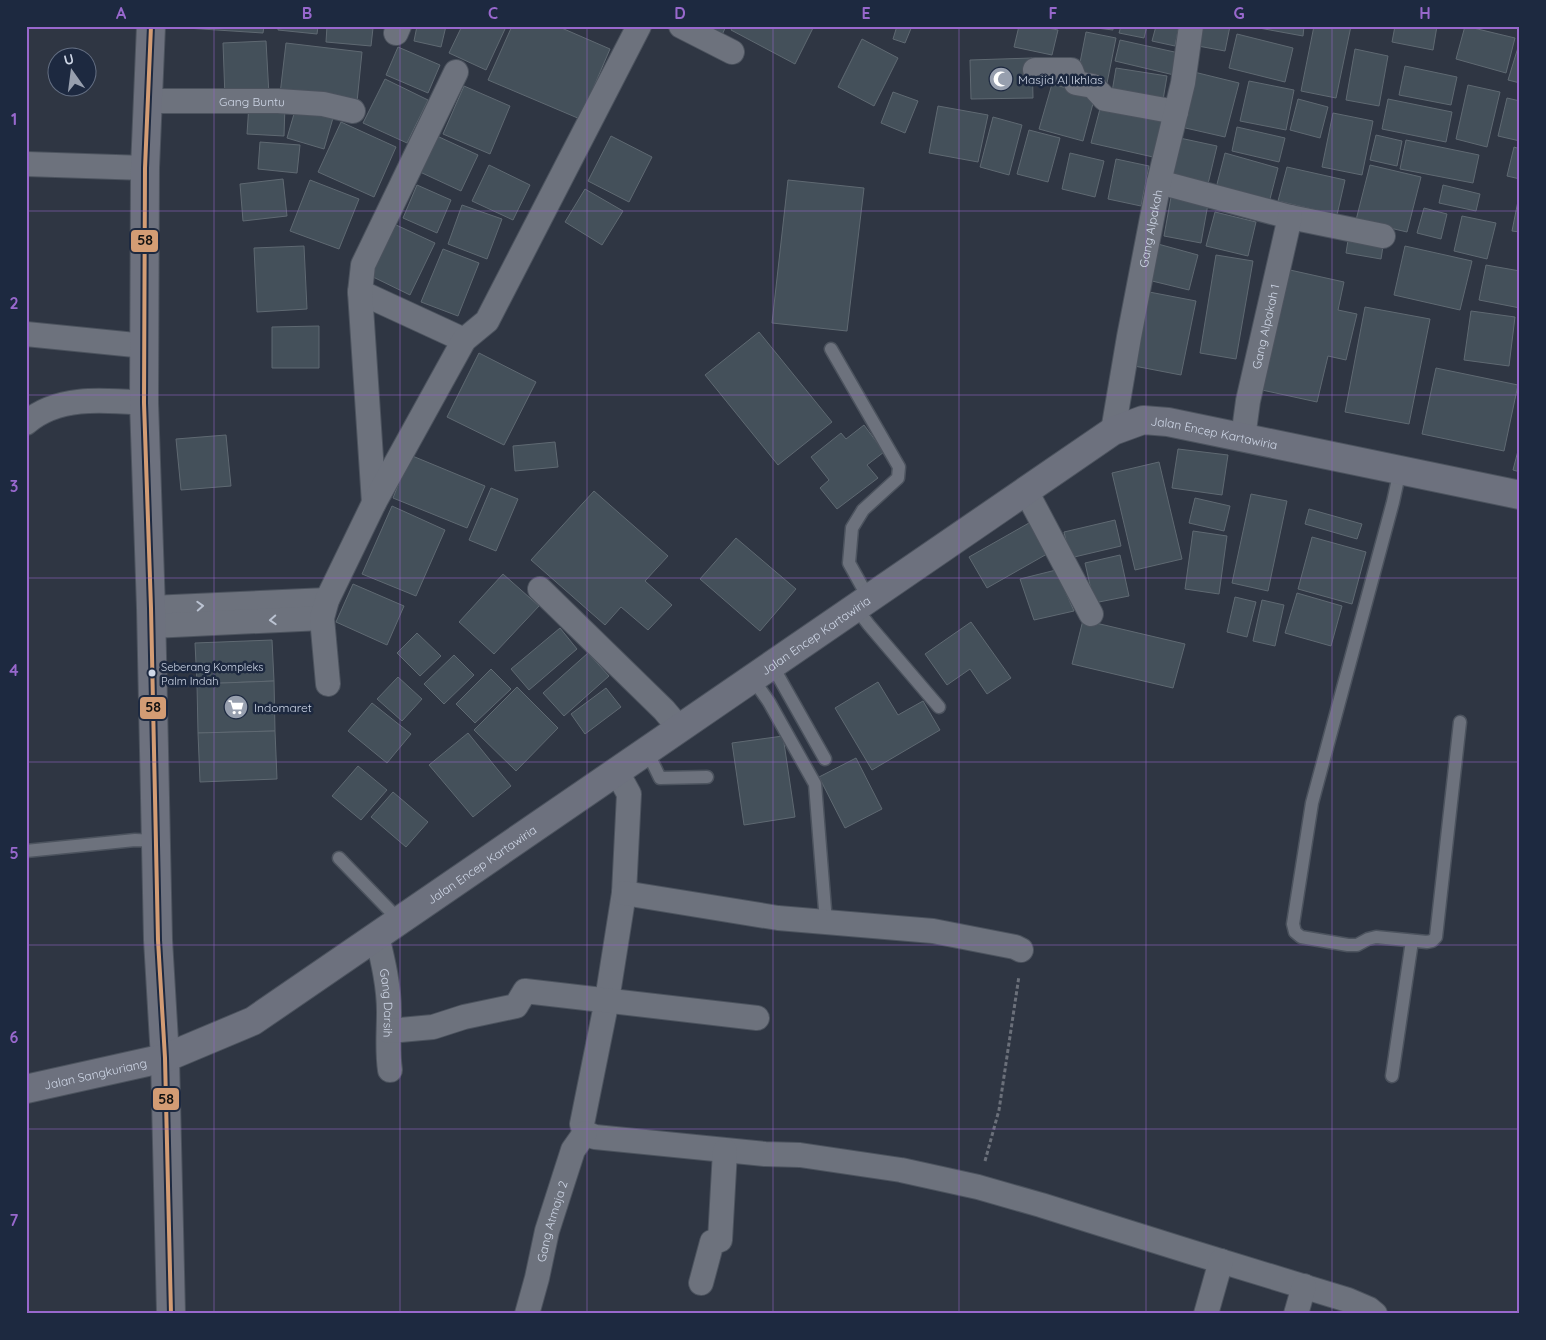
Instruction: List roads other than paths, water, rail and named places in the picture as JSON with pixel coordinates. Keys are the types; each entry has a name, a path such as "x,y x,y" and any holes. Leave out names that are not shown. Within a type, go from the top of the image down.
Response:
{"main road":[{"path":"152,26 145,168 144,403 152,617 158,940 165,1058 171,1314"},
{"name":"Jalan Encep Kartawiria","path":"165,1058 254,1021 1113,431 1143,420 1168,422 1520,495"},
{"name":"Jalan Sangkuriang","path":"26,1089 165,1058"}],"street":[{"path":"328,684 325,609 374,503 464,340 486,321 640,26"},
{"path":"682,26 732,52"},
{"name":"Gang Alpakah","path":"1113,431 1128,337 1159,182 1183,83 1190,26"},
{"path":"1035,70 1071,70 1076,83 1093,86 1106,99 1176,112"},
{"path":"374,503 360,292 363,265 456,72"},
{"name":"Gang Buntu","path":"148,101 278,101 322,104 353,111"},
{"path":"26,164 145,168"},
{"path":"1159,182 1290,217 1383,236"},
{"name":"Gang Alpakah 1","path":"1243,438 1248,401 1290,217"},
{"path":"360,292 464,340"},
{"path":"26,334 145,346"},
{"path":"26,423 52,408 82,400 144,403"},
{"path":"1026,491 1091,614"},
{"path":"540,589 664,710 680,728"},
{"path":"152,617 325,609"},
{"path":"617,772 629,794 624,893 607,1000 582,1124 585,1133 595,1137 765,1154 800,1155 901,1170 978,1187 1041,1204 1348,1300 1369,1309 1375,1314"},
{"path":"624,893 778,918 933,931 1015,947 1021,950"},
{"name":"Gang Darsih","path":"377,936 384,961 388,989 387,1051 390,1070"},
{"path":"388,1031 433,1027 464,1017 516,1006 525,991 757,1018"},
{"name":"Gang Atmaja 2","path":"527,1314 547,1231 564,1177 573,1150 585,1133"},
{"path":"701,1283 712,1242 720,1240 725,1150"},
{"path":"1206,1314 1221,1261"},
{"path":"1296,1314 1304,1286"}],"lane":[{"path":"831,349 899,467 898,478 863,510 852,528 849,563 868,625 940,707"},
{"path":"1400,470 1312,803 1293,924 1295,932 1302,937 1348,945 1357,945 1376,937 1412,941 1432,941 1436,937 1460,722"},
{"path":"763,672 825,759"},
{"path":"763,672 769,702 815,784 826,922"},
{"path":"647,750 660,778 707,777"},
{"path":"26,851 136,840 156,840"},
{"path":"339,858 399,920"},
{"path":"1392,1076 1412,941"}],"place":[{"name":"Masjid Al Ikhlas","path":"1001,79"},
{"name":"Seberang Kompleks Palm Indah","path":"152,673"},
{"name":"Indomaret","path":"236,707"}]}
